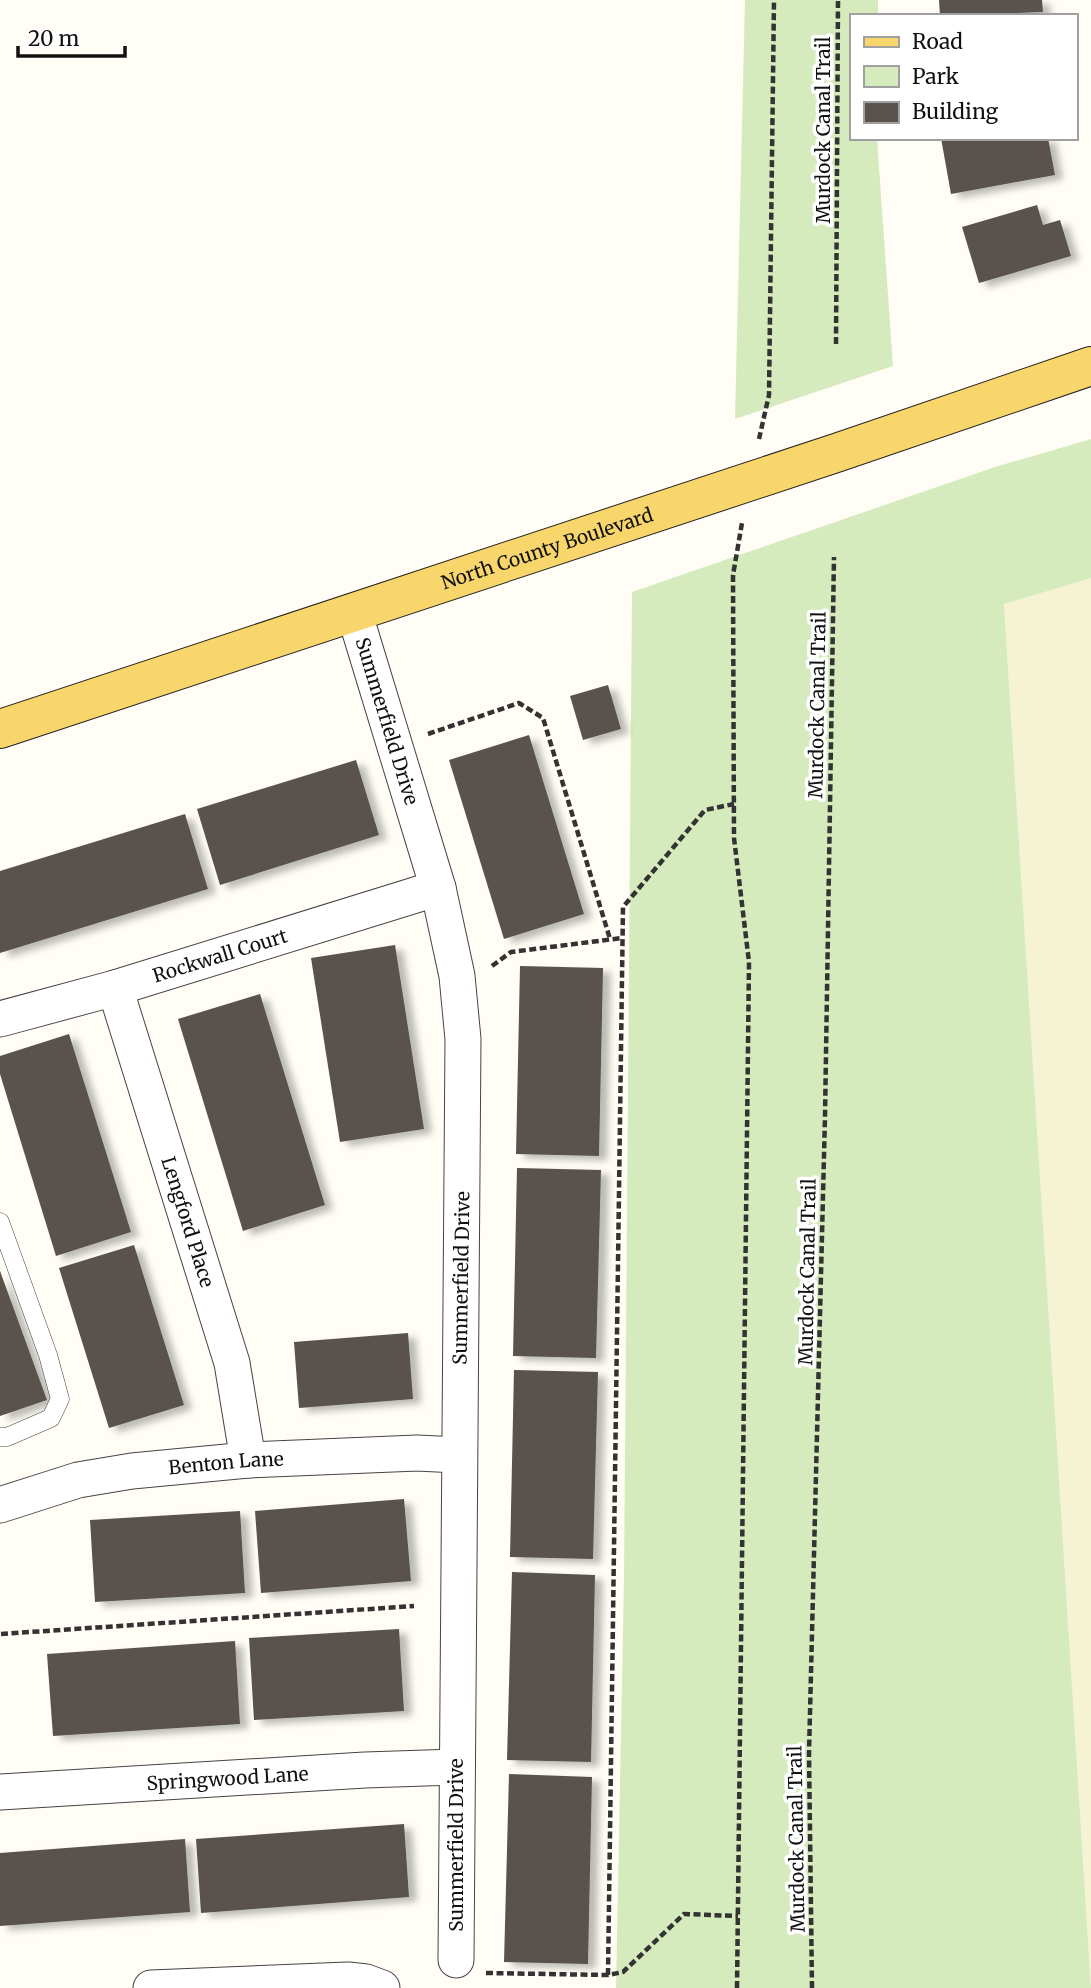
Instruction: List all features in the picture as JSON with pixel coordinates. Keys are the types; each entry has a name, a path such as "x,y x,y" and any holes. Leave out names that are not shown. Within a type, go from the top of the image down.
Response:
{"main road":[{"name":"North County Boulevard","path":"0,729 1091,366"}],"street":[{"name":"Summerfield Drive","path":"354,612 451,938 463,1039 456,1767 467,1966"},
{"name":"Rockwall Court","path":"0,1020 115,988 438,888"},
{"name":"Lengford Place","path":"115,988 232,1363 248,1460"},
{"name":"Benton Lane","path":"0,1504 101,1474 248,1460 417,1453 458,1454"},
{"name":"Springwood Lane","path":"0,1789 456,1767"},
{"path":"151,1988 348,1980 379,1987"}],"lane":[{"path":"0,1222 48,1355 60,1399 51,1418 7,1437 0,1437"}],"path":[{"path":"737,1988 749,962 734,838 733,575 749,482 769,395 774,0"},
{"name":"Murdock Canal Trail","path":"836,344 838,0"},
{"name":"Murdock Canal Trail","path":"812,1988 809,1753 825,1102 834,557"},
{"path":"395,746 519,703 544,718 610,939"},
{"path":"608,1975 623,908 705,810 734,804"},
{"path":"457,976 497,963 511,952 622,938"},
{"path":"1,1634 414,1606"},
{"path":"467,1966 608,1975 623,1972 684,1914 738,1916"}],"shaded area":[{"path":"1091,578 1091,1988 1004,603"}],"green space":[{"path":"745,0 878,0 878,14 850,14 850,140 877,140 893,366 735,419"},
{"path":"1091,439 1091,578 1004,604 1091,1988 616,1988 624,1578 632,592 995,467"}],"building":[{"path":"939,0 1042,0 1043,12 992,14 940,14"},
{"path":"941,140 1048,140 1055,175 951,194"},
{"path":"1037,205 1043,225 1060,220 1071,256 979,283 962,227"},
{"path":"608,685 621,729 583,740 570,696"},
{"path":"529,735 584,914 504,939 449,760"},
{"path":"356,760 379,835 220,885 197,809"},
{"path":"185,814 208,889 0,953 0,871"},
{"path":"395,945 424,1129 340,1142 311,958"},
{"path":"520,966 603,968 599,1156 516,1154"},
{"path":"260,994 325,1205 243,1231 178,1019"},
{"path":"69,1034 131,1232 56,1256 0,1074 0,1056"},
{"path":"517,1168 601,1170 596,1358 513,1356"},
{"path":"134,1245 184,1405 109,1428 59,1268"},
{"path":"0,1271 47,1400 0,1416"},
{"path":"408,1333 413,1399 299,1408 294,1342"},
{"path":"514,1370 598,1372 593,1559 510,1557"},
{"path":"404,1499 411,1581 261,1593 255,1511"},
{"path":"240,1511 245,1593 95,1602 90,1520"},
{"path":"512,1572 595,1575 591,1762 507,1760"},
{"path":"399,1629 404,1711 254,1720 249,1638"},
{"path":"235,1641 240,1724 53,1736 47,1654"},
{"path":"509,1774 592,1777 588,1964 504,1962"},
{"path":"404,1824 409,1897 201,1913 196,1839"},
{"path":"185,1839 190,1912 0,1926 0,1853"}]}
